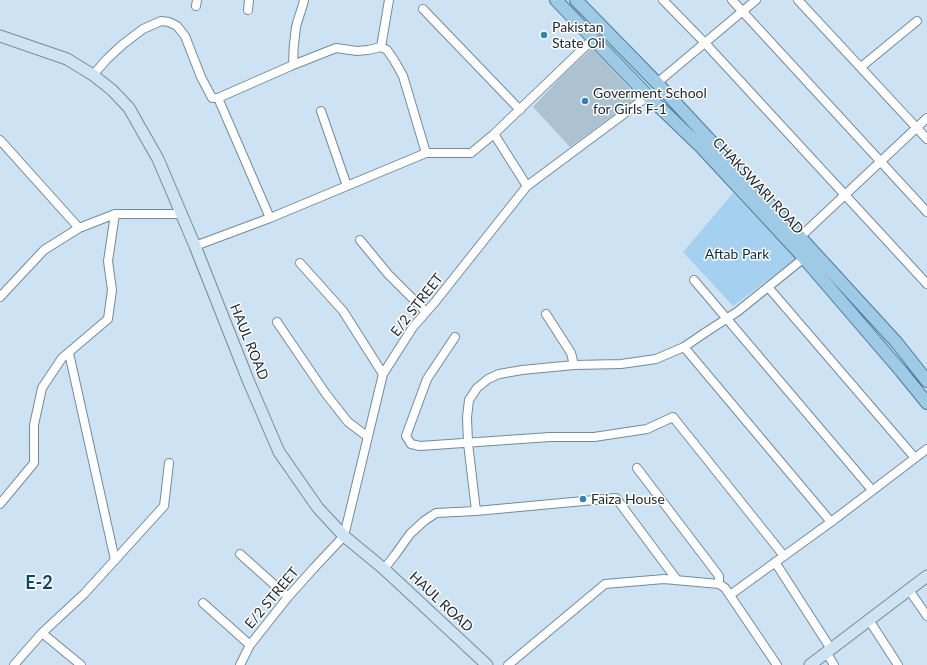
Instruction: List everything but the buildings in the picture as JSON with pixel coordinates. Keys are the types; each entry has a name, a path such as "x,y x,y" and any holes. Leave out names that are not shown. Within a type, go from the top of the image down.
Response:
{"main road":[{"name":"CHAKSWARI ROAD","path":"556,0 648,96 701,147 804,258 927,403"},
{"name":"CHAKSWARI ROAD","path":"576,0 657,83 800,237 897,343 927,381"},
{"name":"HAUL ROAD","path":"0,36 68,59 93,75 112,90 129,108 158,159 279,452 318,508 344,536 384,569 487,665"},
{"path":"810,665 927,576"}],"street":[{"path":"248,10 249,0"},
{"path":"293,65 296,26 303,8 304,0"},
{"path":"381,47 389,0"},
{"path":"663,0 927,284"},
{"path":"732,0 927,212"},
{"path":"657,83 756,0"},
{"path":"798,0 927,139"},
{"path":"423,9 520,110"},
{"path":"93,75 122,45 143,29 161,21 170,22 177,26 185,36 200,76 212,98 218,98 336,48 357,51 381,47 387,50 403,76 426,153"},
{"path":"861,67 917,21"},
{"path":"194,246 270,218 426,153 471,153 520,110 593,39"},
{"name":"E/2 STREET","path":"240,665 250,645 288,597 344,536 382,374 413,327 435,302 527,186 648,96"},
{"path":"218,98 270,218"},
{"path":"321,111 347,186"},
{"path":"800,237 927,118"},
{"path":"494,134 527,186"},
{"path":"0,140 79,228"},
{"path":"0,297 44,250 79,228 115,214 181,214"},
{"path":"0,504 34,463 34,425 42,388 62,358 108,319 112,290 108,261 115,214"},
{"path":"360,240 388,274 426,312"},
{"path":"476,511 468,443 467,417 469,400 477,388 488,379 499,374 514,371 574,365 621,364 656,359 684,347 728,319 804,258"},
{"path":"300,263 343,311 382,374"},
{"path":"694,280 872,490"},
{"path":"768,287 915,458"},
{"path":"546,314 571,353 574,365"},
{"path":"277,322 326,394 348,422 368,437"},
{"path":"455,337 427,379 406,436 411,444 420,446 550,437 594,437 647,429 673,417 784,556"},
{"path":"684,347 830,522"},
{"path":"69,353 115,560"},
{"path":"730,595 927,449"},
{"path":"14,665 42,633 84,594 164,506 168,463"},
{"path":"637,468 719,576 718,584"},
{"path":"384,569 410,534 424,521 436,513 476,511 616,498 677,580"},
{"path":"240,554 288,597"},
{"path":"775,562 829,650 834,665"},
{"path":"508,665 605,584 664,579 718,584 725,588 777,665"},
{"path":"909,590 927,616"},
{"path":"203,603 250,645"},
{"path":"869,620 898,665"},
{"path":"42,633 81,665"}],"green space":[{"name":"Aftab Park","path":"733,193 796,259 733,306 683,252"}],"place":[{"name":"Pakistan State Oil","path":"544,35"},
{"name":"Goverment School for Girls F-1","path":"585,101"},
{"name":"Faiza House","path":"583,499"}],"district":[{"name":"E-2","path":"39,583"}]}
